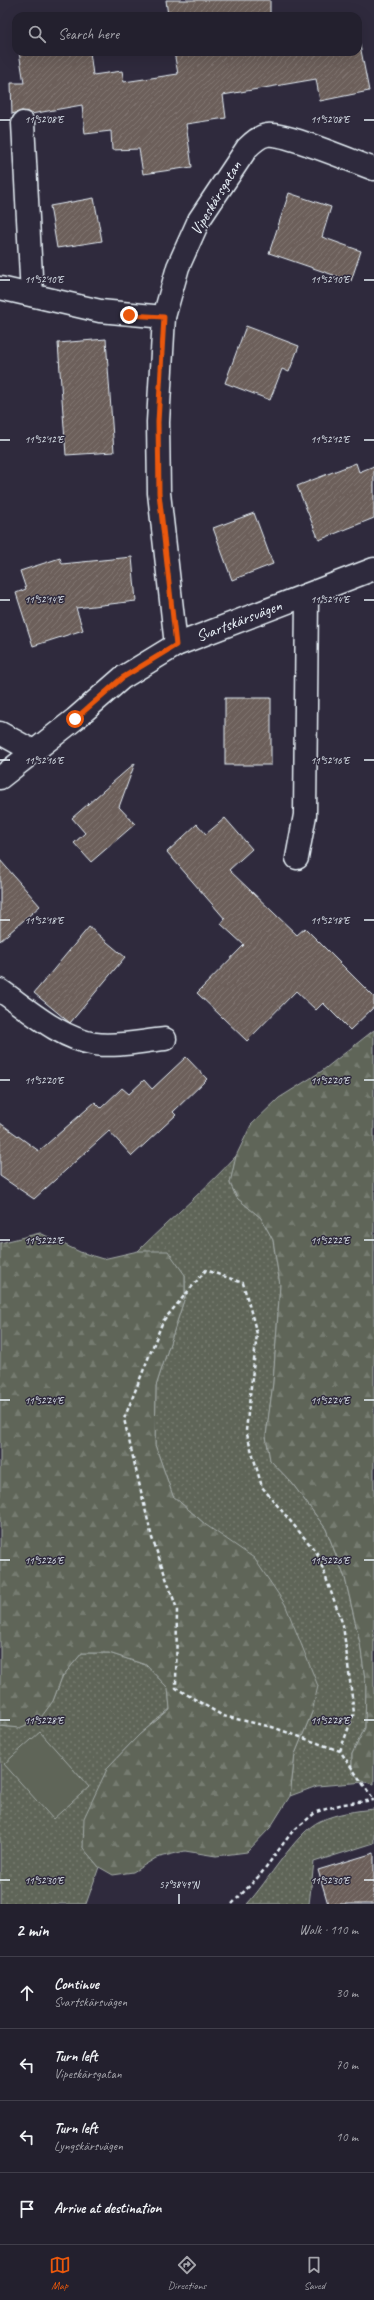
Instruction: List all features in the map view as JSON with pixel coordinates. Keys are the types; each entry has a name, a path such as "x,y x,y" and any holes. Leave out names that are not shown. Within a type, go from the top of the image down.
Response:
{"street":[{"path":"22,123 32,295"},
{"name":"Vipeskärsgatan","path":"176,645 159,493 158,422 164,317 178,267 199,220 247,148 256,140 268,135 285,137 374,169"},
{"path":"0,288 100,311 164,317"},
{"name":"Svartskärsvägen","path":"0,778 122,678 176,645 374,569"},
{"name":"Svartskärsvägen","path":"296,858 305,815 307,595"},
{"path":"0,733 33,751"},
{"path":"0,990 57,1029 77,1039 96,1044 120,1044 165,1039"}],"path":[{"path":"232,1904 260,1875 292,1832 316,1812 343,1804 374,1800 340,1751 272,1726 223,1716 176,1688 177,1609 152,1538 124,1419 163,1322 206,1270 243,1283 257,1334 246,1431 262,1487 317,1553 343,1624 354,1713 340,1751"}],"green space":[{"path":"374,1030 374,1784 365,1782 352,1773 352,1754 365,1728 366,1686 360,1643 345,1578 326,1529 292,1483 270,1460 266,1436 273,1383 280,1285 273,1240 261,1218 237,1198 230,1183 236,1156 251,1125 279,1098 322,1071"},
{"path":"236,1156 230,1184 237,1198 261,1218 273,1240 280,1285 273,1383 266,1436 270,1460 292,1483 326,1529 345,1578 360,1643 366,1686 365,1728 352,1754 352,1772 365,1782 317,1786 290,1796 295,1754 312,1712 206,1525 173,1496 155,1445 156,1386 185,1297 185,1275 138,1251 212,1181"},
{"path":"40,1233 80,1252 103,1259 138,1251 168,1251 185,1275 185,1297 156,1386 155,1445 173,1496 206,1525 254,1558 285,1604 318,1686 312,1712 295,1754 290,1796 270,1828 247,1852 216,1856 185,1851 156,1858 133,1872 113,1875 99,1867 83,1848 84,1818 108,1767 139,1735 170,1709 168,1688 146,1665 109,1653 82,1653 62,1677 53,1701 39,1720 19,1728 0,1726 0,1243"},
{"path":"82,1653 109,1653 146,1665 168,1688 170,1709 139,1735 108,1767 83,1847 99,1867 86,1904 0,1904 0,1726 19,1728 53,1701 62,1677"},
{"path":"40,1732 89,1787 53,1819 4,1764"},
{"path":"374,1809 374,1843 314,1862 309,1904 247,1904 301,1836 311,1827 320,1821 340,1814"}],"building":[{"path":"166,0 270,0 270,12 168,12"},
{"path":"362,55 369,91 320,101 316,79 223,95 226,118 186,124 192,167 143,174 139,149 112,150 111,131 85,134 82,105 31,114 22,111 12,114 11,83 24,83 20,56 91,56 93,75 122,71 124,82 178,74 175,56"},
{"path":"289,193 331,207 322,237 361,251 351,281 269,253"},
{"path":"94,198 102,241 57,248 50,206"},
{"path":"246,326 299,346 289,372 282,369 270,400 225,383"},
{"path":"106,339 114,452 66,455 58,343"},
{"path":"356,463 359,472 374,466 374,518 319,540 297,486"},
{"path":"254,513 273,564 232,580 213,528"},
{"path":"132,557 136,601 76,608 83,630 33,646 16,593 26,589 20,571 60,558 62,564"},
{"path":"225,698 271,698 271,765 225,765"},
{"path":"135,763 119,807 135,824 91,862 74,843 85,833 72,818"},
{"path":"225,818 252,849 229,870 297,935 305,928 374,997 374,1007 350,1030 323,1003 316,1010 296,991 247,1041 197,993 244,945 221,924 225,919 167,852 197,824 206,834"},
{"path":"0,860 40,906 0,941"},
{"path":"89,927 125,957 70,1023 34,993"},
{"path":"186,1057 207,1079 173,1112 176,1115 132,1156 109,1131 34,1199 0,1176 0,1123 39,1151 95,1102 101,1108 122,1088 129,1094 144,1080 152,1089"},
{"path":"374,1853 374,1904 328,1904 318,1870"}],"route":[{"path":"75,719 122,678 176,645 159,493 158,422 164,317 129,315"}]}
